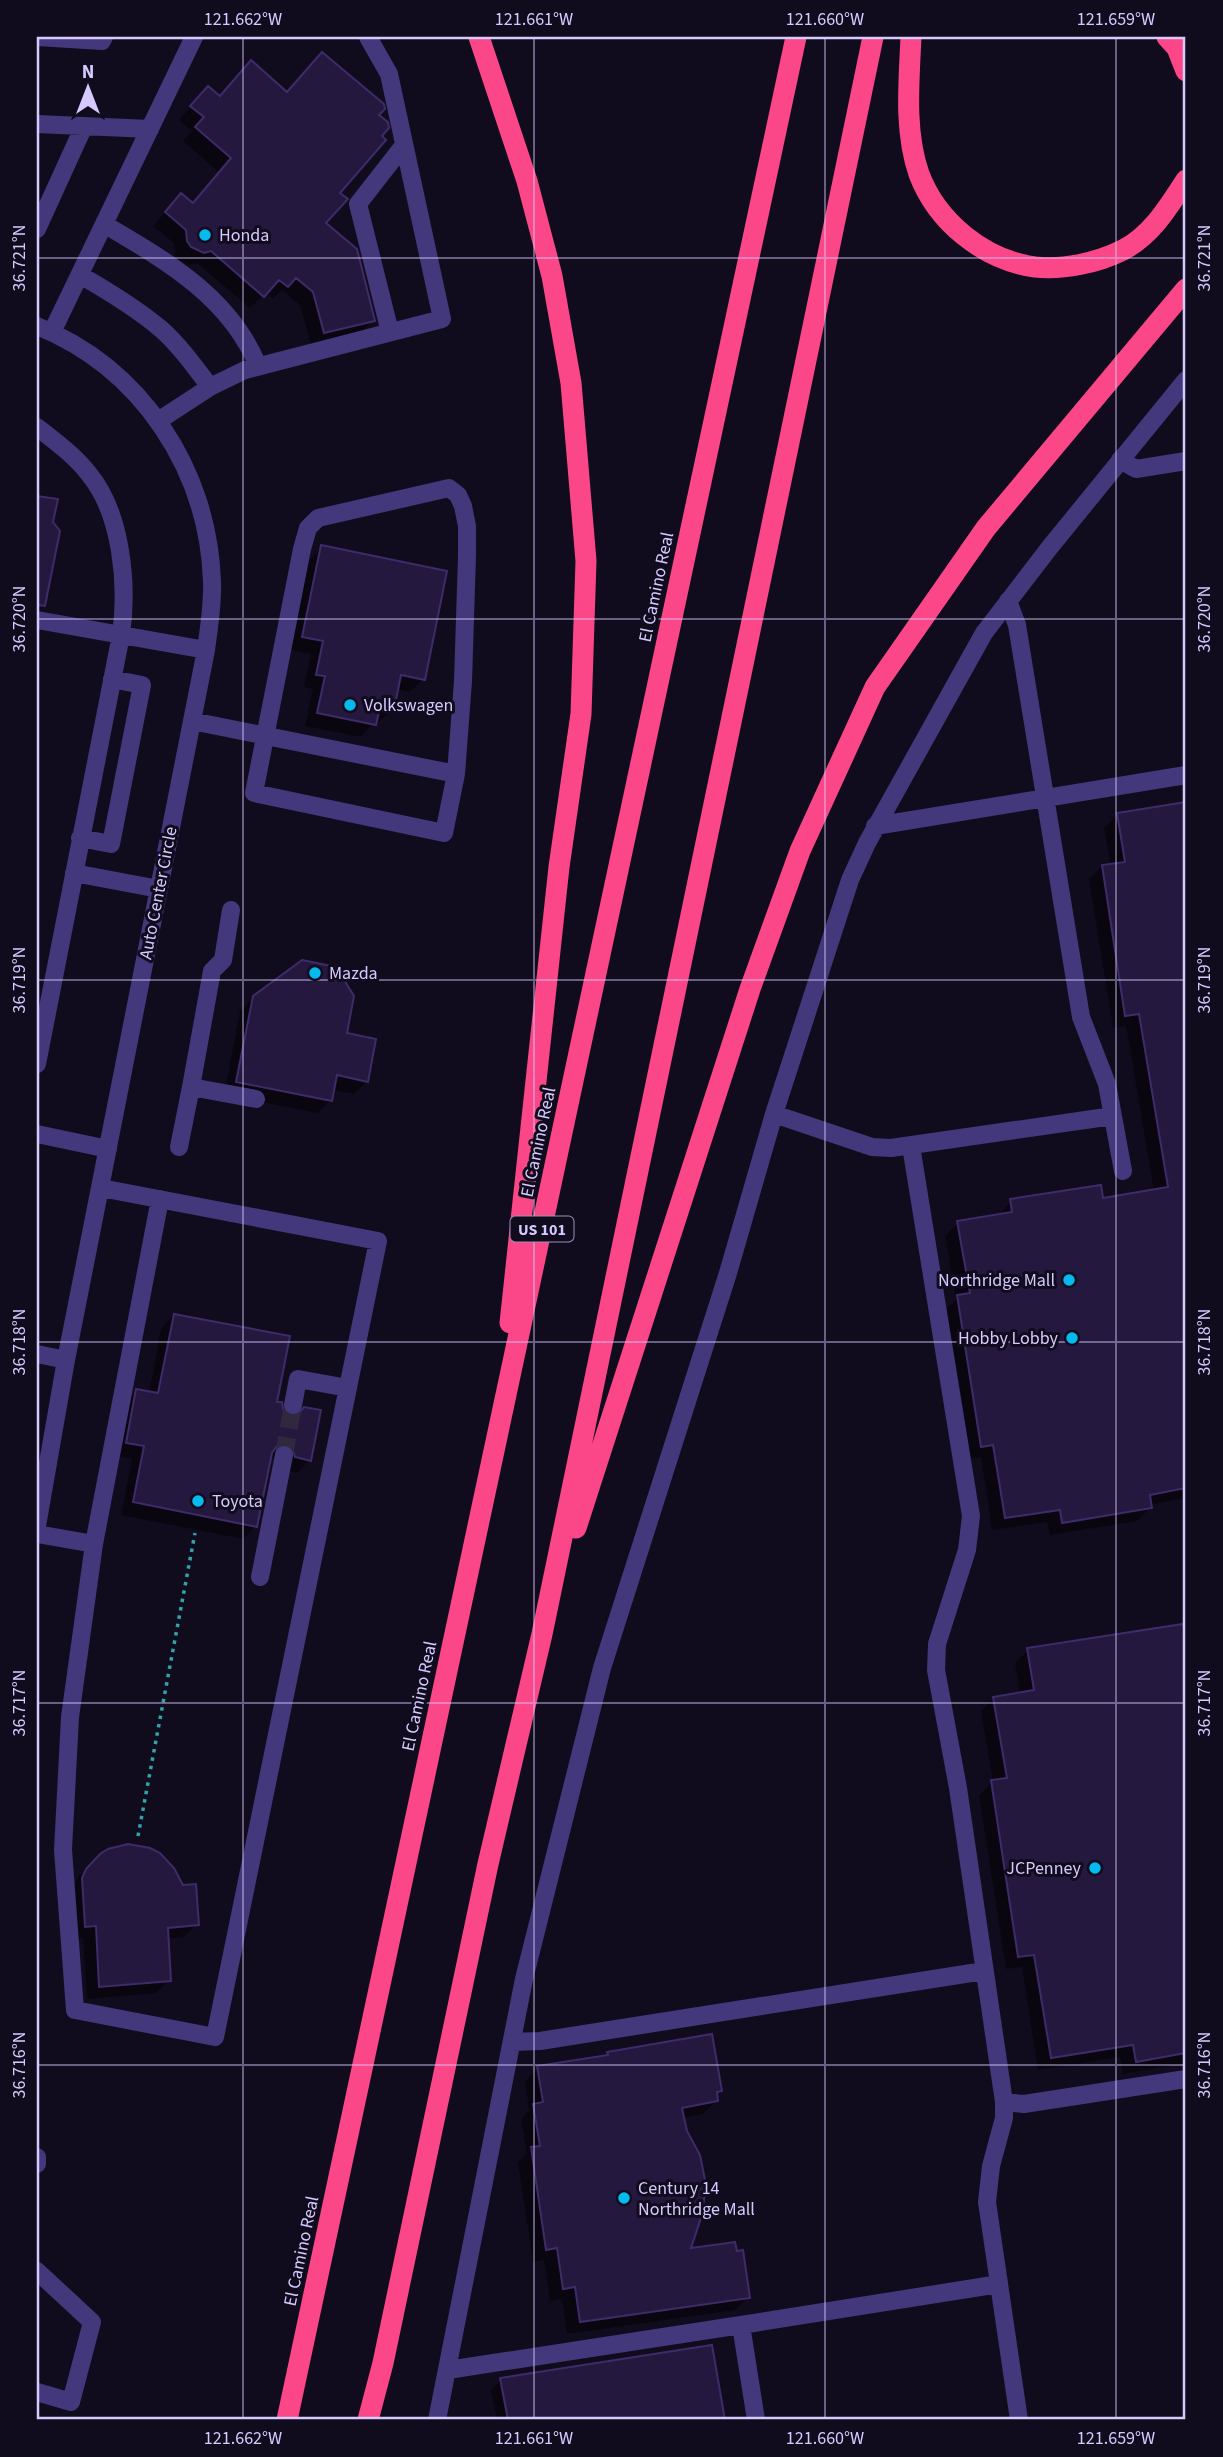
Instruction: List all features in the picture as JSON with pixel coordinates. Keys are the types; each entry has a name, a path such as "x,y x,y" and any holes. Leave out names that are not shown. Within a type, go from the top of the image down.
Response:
{"highway":[{"path":"479,37 527,181 552,276 571,383 586,561 581,714 559,867 498,1438"},
{"name":"El Camino Real","path":"287,2420 796,37"},
{"path":"368,2420 386,2349 485,1877 542,1634 873,37"},
{"path":"911,37 909,113 913,150 920,175 933,202 951,225 990,253 1035,267 1082,265 1124,249 1161,219 1186,180"},
{"path":"1167,37 1177,48 1186,71"},
{"path":"542,1634 750,989 800,851 875,687 986,527 1186,289"}],"street":[{"path":"37,37 102,41 104,37"},
{"path":"44,329 80,275 194,37"},
{"path":"158,421 210,387 245,370 442,319 388,74 368,37"},
{"path":"37,124 150,129"},
{"path":"37,229 84,126"},
{"path":"390,332 358,204 404,145"},
{"path":"104,224 173,267 208,294 234,323 251,348 258,366"},
{"path":"80,275 122,300 162,330 210,387"},
{"name":"Auto Center Circle","path":"37,1526 66,1360 206,650 213,582 204,515 181,458 158,421 129,386 111,370 92,355 44,329"},
{"path":"437,2420 524,1979 602,1668 728,1273 774,1114 850,880 875,826 984,634 1186,380"},
{"path":"37,427 59,444 90,475 114,521 122,567 123,621 37,1063"},
{"path":"1120,460 1136,469 1186,461"},
{"path":"449,488 458,495 467,526 465,644 456,774 444,833 254,793 266,735 308,528 318,518 449,488"},
{"path":"1008,601 1017,625 1081,1017 1107,1084 1123,1171"},
{"path":"37,620 206,650"},
{"path":"80,838 111,844 135,725 142,685 112,679"},
{"path":"192,721 456,774"},
{"path":"875,826 1186,775"},
{"path":"74,873 159,889"},
{"path":"179,1147 212,971 223,960 231,910"},
{"path":"191,1087 257,1098"},
{"path":"774,1114 872,1147 911,1146 1113,1115"},
{"path":"37,1135 108,1149"},
{"path":"911,1146 971,1516 967,1550 937,1644 936,1670 949,1733 1004,2102 1004,2118 990,2166 987,2202 1019,2420"},
{"path":"101,1188 160,1199 378,1241 215,2037 75,2010 64,1864 70,1717 94,1545 160,1199"},
{"path":"37,1354 66,1360"},
{"path":"293,1405 298,1379 348,1388"},
{"path":"260,1577 284,1455"},
{"path":"37,1534 94,1545"},
{"path":"512,2042 540,2041 984,1970"},
{"path":"1004,2102 1024,2104 1186,2079"},
{"path":"37,2157 37,2164"},
{"path":"37,2271 92,2322 71,2402 37,2392"},
{"path":"448,2370 999,2284"},
{"path":"741,2325 756,2420"}],"path":[{"path":"138,1836 195,1533"}],"building":[{"path":"322,52 384,104 385,109 379,115 388,122 389,128 382,136 386,140 340,193 348,199 326,223 357,249 375,321 324,333 313,292 296,278 288,287 279,280 264,297 211,251 204,253 191,247 187,241 186,230 165,212 181,193 193,203 231,158 195,127 204,117 190,106 208,86 220,96 251,60 287,92"},
{"path":"37,496 58,499 53,522 60,531 45,606 37,605"},
{"path":"321,545 447,571 425,680 401,675 394,710 380,707 376,725 317,713 325,676 316,675 323,641 302,637"},
{"name":"Northridge Mall","path":"1186,802 1186,1488 1150,1495 1152,1508 1062,1523 1060,1510 1005,1518 993,1445 981,1447 957,1295 970,1293 957,1221 1012,1212 1010,1199 1101,1185 1103,1198 1168,1187 1139,1014 1125,1016 1102,865 1125,862 1117,813"},
{"path":"302,960 336,967 354,996 347,1033 376,1039 368,1082 337,1075 332,1101 236,1082 253,996"},
{"path":"174,1314 290,1336 277,1402 282,1402 283,1409 290,1416 297,1415 304,1407 321,1410 311,1461 295,1457 292,1447 286,1444 276,1447 272,1453 257,1527 133,1502 144,1446 126,1443 136,1389 158,1393"},
{"name":"JCPenney","path":"1183,1624 1186,1640 1186,2053 1136,2062 1133,2045 1051,2058 1034,1955 1018,1957 991,1780 1007,1778 993,1697 1034,1690 1027,1648"},
{"path":"128,1844 150,1848 160,1853 174,1868 183,1885 196,1884 199,1925 168,1928 171,1981 99,1987 96,1926 85,1927 82,1878 86,1869 100,1854"},
{"path":"712,2034 722,2091 717,2092 718,2101 682,2108 687,2131 700,2155 706,2185 702,2215 691,2248 735,2242 737,2251 743,2250 750,2298 580,2322 575,2287 563,2289 557,2248 546,2250 531,2147 540,2146 533,2104 543,2102 537,2066"},
{"path":"712,2345 725,2420 508,2420 500,2378"}],"tunnel":[{"path":"284,1455 293,1405"}],"place":[{"name":"Honda","path":"205,235"},
{"name":"Volkswagen","path":"350,705"},
{"name":"Mazda","path":"315,973"},
{"name":"Northridge Mall","path":"1069,1280"},
{"name":"Hobby Lobby","path":"1072,1338"},
{"name":"Toyota","path":"198,1501"},
{"name":"JCPenney","path":"1095,1868"},
{"name":"Century 14 Northridge Mall","path":"624,2198"}]}
